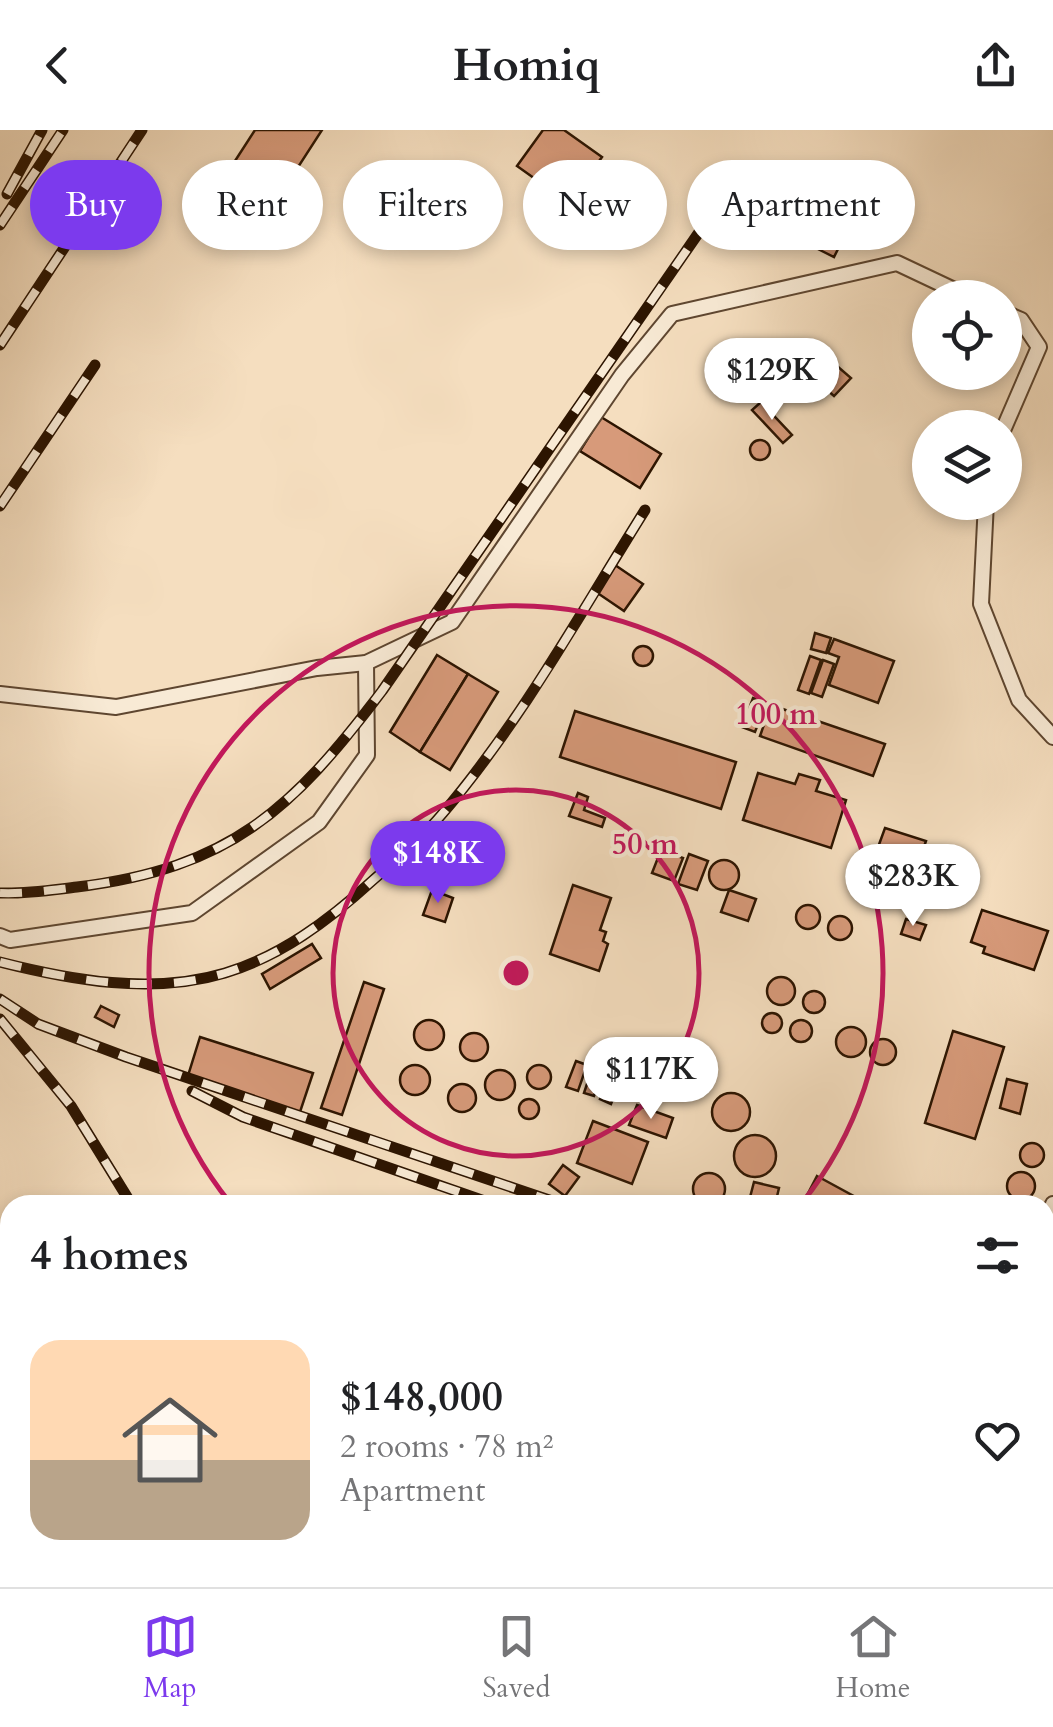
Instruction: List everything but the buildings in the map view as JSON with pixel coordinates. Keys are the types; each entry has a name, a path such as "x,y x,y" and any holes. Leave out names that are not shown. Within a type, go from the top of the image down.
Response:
{"lane":[{"path":"0,694 116,707 366,662 452,622 622,374 672,314 896,264 931,280"},
{"path":"1022,322 1039,347 1022,386"},
{"path":"985,520 980,604 1019,700 1053,737"},
{"path":"0,936 10,940 192,913 319,822 366,755 366,662"}],"railway":[{"path":"7,194 42,130"},
{"path":"0,225 63,130"},
{"path":"0,345 142,130"},
{"path":"0,893 77,887 177,865 217,848 286,800 318,769 382,691 687,250"},
{"path":"0,506 95,365"},
{"path":"0,962 112,982 197,980 246,966 321,923 418,840 472,777 550,665 645,510"},
{"path":"0,999 38,1024 126,1057 534,1195"},
{"path":"0,1019 71,1106 126,1195"},
{"path":"192,1091 243,1117 467,1195"}]}
